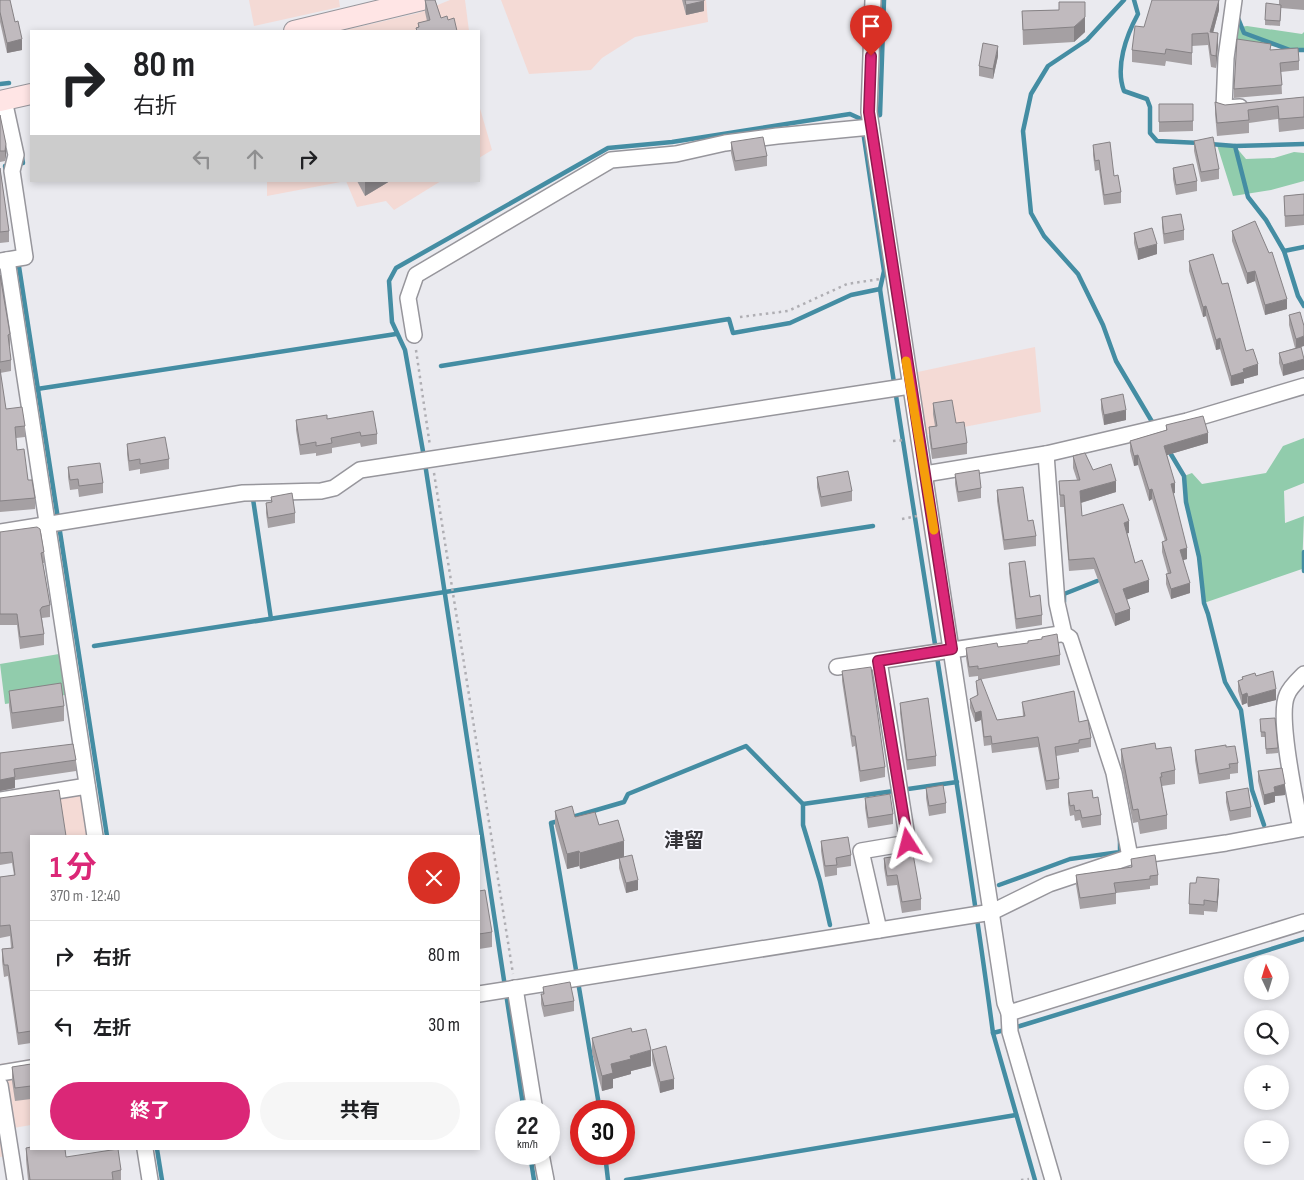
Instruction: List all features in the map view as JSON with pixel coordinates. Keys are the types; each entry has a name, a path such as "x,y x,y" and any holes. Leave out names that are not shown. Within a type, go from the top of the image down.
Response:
{"street":[{"path":"298,30 422,0"},
{"path":"873,0 867,123 925,474 984,913 1009,1023 1053,1180"},
{"path":"1217,0 1233,2 1226,58 1224,108 1251,106"},
{"path":"30,94 2,101 16,155 12,171 11,259 55,523 87,786 95,835"},
{"path":"413,330 408,298 416,275 611,160 676,154 725,143 867,123"},
{"path":"0,532 243,493 321,491 334,488 360,470 910,386"},
{"path":"925,474 1046,454 1157,428 1304,386"},
{"path":"1046,454 1056,604 1114,773 1130,857"},
{"path":"837,667 929,652 1067,636"},
{"path":"878,661 908,843 861,851 879,930"},
{"path":"480,994 984,913 1049,884 1130,857 1226,844 1301,829 1286,740 1285,713 1286,695 1304,674"},
{"path":"0,800 87,786"},
{"path":"1009,1023 1304,922"},
{"path":"508,989 533,1100"},
{"path":"0,1073 30,1068"},
{"path":"0,1085 15,1180"},
{"path":"145,1150 150,1180"},
{"path":"544,1165 546,1180"}],"path":[{"path":"740,316 788,311 847,284 880,279"},
{"path":"453,586 492,830 508,989"},
{"path":"1020,1180 1029,1178"}],"shaded area":[{"path":"249,0 339,0 340,7 254,26"},
{"path":"450,0 465,0 469,30 345,30 418,13"},
{"path":"501,0 706,0 708,22 635,37 602,58 591,70 529,74"},
{"path":"480,108 492,150 480,157"},
{"path":"267,182 341,182 267,196"},
{"path":"346,182 439,182 394,210 386,201 357,207"},
{"path":"1035,347 1041,412 923,435 913,373"},
{"path":"81,792 88,835 31,835 24,802"},
{"path":"30,1059 30,1125 2,1130 6,1156 0,1157 0,1064"}],"green space":[{"path":"1247,26 1302,34 1304,32 1304,50 1232,41 1234,28"},
{"path":"1217,145 1235,146 1246,159 1274,158 1294,152 1304,153 1304,181 1271,190 1233,196"},
{"path":"1304,438 1304,483 1284,491 1285,523 1304,516 1302,569 1204,603 1199,557 1186,502 1184,476 1192,473 1202,484 1266,473 1283,446"},
{"path":"59,654 65,695 5,704 0,664"}],"building":[{"path":"0,0 10,0 15,22 18,21 22,39 7,43 0,12"},
{"path":"425,0 435,0 441,18 447,16 448,20 454,18 457,30 417,30 416,28 419,27 418,23 430,20"},
{"path":"685,0 704,0 704,1 686,5"},
{"path":"1152,0 1219,0 1210,32 1218,33 1216,56 1211,55 1208,33 1192,34 1192,53 1166,49 1165,54 1132,50 1135,26 1144,27"},
{"path":"1059,2 1085,2 1085,17 1074,27 1023,30 1022,11 1059,10"},
{"path":"1266,3 1281,5 1280,21 1265,20"},
{"path":"1237,39 1271,44 1270,50 1298,48 1299,61 1280,63 1282,85 1234,89"},
{"path":"983,43 998,46 993,69 979,66"},
{"path":"1304,97 1304,117 1279,119 1278,106 1248,110 1249,120 1217,123 1215,102 1225,105"},
{"path":"1159,104 1193,104 1193,121 1159,122"},
{"path":"0,115 6,144 5,151 0,151"},
{"path":"763,137 767,156 735,161 731,142"},
{"path":"1213,137 1219,169 1201,172 1194,141"},
{"path":"1110,142 1114,176 1118,175 1121,192 1104,195 1099,160 1095,161 1093,145"},
{"path":"1193,164 1197,181 1176,185 1173,168"},
{"path":"0,168 9,231 0,232"},
{"path":"1304,194 1304,215 1285,216 1284,196"},
{"path":"1181,214 1184,230 1164,234 1162,217"},
{"path":"1255,221 1269,253 1272,252 1287,299 1265,305 1255,271 1247,273 1232,231"},
{"path":"1152,228 1157,244 1138,249 1134,233"},
{"path":"1213,254 1222,284 1228,283 1246,351 1253,349 1258,364 1243,369 1244,372 1231,376 1220,338 1216,340 1206,306 1203,307 1189,261"},
{"path":"0,275 10,334 8,335 11,360 0,362"},
{"path":"1300,312 1304,326 1304,336 1296,339 1289,315"},
{"path":"1301,347 1304,359 1283,365 1279,353"},
{"path":"0,369 6,409 22,407 25,426 15,427 17,450 24,449 28,480 32,480 35,498 0,501"},
{"path":"1123,394 1126,410 1104,415 1101,399"},
{"path":"952,400 956,423 964,422 967,443 932,449 929,427 937,426 933,403"},
{"path":"373,411 377,434 361,436 360,432 331,438 332,443 316,446 316,442 300,445 296,420 327,415 327,419"},
{"path":"1203,416 1208,433 1164,446 1175,483 1171,484 1187,548 1180,550 1190,583 1171,589 1166,574 1171,573 1162,542 1167,540 1152,489 1149,490 1138,455 1134,456 1130,441 1167,430 1166,425"},
{"path":"165,437 169,459 140,464 140,459 129,461 127,444"},
{"path":"1085,453 1093,470 1111,464 1116,481 1080,491 1082,516 1123,504 1129,521 1124,523 1135,563 1142,560 1149,580 1123,589 1130,609 1115,614 1094,558 1069,560 1064,495 1060,495 1059,481 1080,480 1073,456"},
{"path":"100,463 103,483 79,486 78,479 70,480 68,467"},
{"path":"979,470 981,488 958,492 955,474"},
{"path":"848,471 852,491 821,497 817,477"},
{"path":"1023,487 1028,521 1033,520 1036,536 1004,540 997,490"},
{"path":"292,493 295,513 268,518 266,503 272,502 271,497"},
{"path":"37,527 40,529 44,552 41,553 50,605 42,607 40,610 44,634 20,637 17,614 0,614 0,532"},
{"path":"1025,561 1030,597 1040,595 1042,615 1016,619 1009,563"},
{"path":"1057,634 1060,655 978,669 978,666 969,667 966,648 997,643 998,647 1028,643 1028,641"},
{"path":"871,667 885,767 860,771 855,736 852,736 842,671"},
{"path":"1273,671 1276,689 1248,697 1247,693 1242,695 1238,681 1243,679 1242,677 1255,673 1256,676"},
{"path":"981,679 997,720 1025,716 1022,702 1074,691 1079,722 1088,720 1091,738 1079,740 1079,743 1055,747 1059,779 1046,781 1038,737 992,744 991,736 984,737 981,711 975,713 970,699 978,695 976,681"},
{"path":"61,683 64,706 12,713 9,691"},
{"path":"928,698 936,756 907,760 900,703"},
{"path":"1275,718 1278,748 1266,749 1265,732 1261,732 1260,719"},
{"path":"1155,743 1156,749 1171,747 1175,770 1161,773 1162,777 1160,777 1167,815 1140,820 1138,809 1133,810 1121,749"},
{"path":"73,744 76,760 14,769 15,777 0,780 0,753"},
{"path":"1226,745 1226,747 1235,746 1238,763 1229,764 1230,768 1199,774 1195,750"},
{"path":"1282,768 1285,784 1274,787 1275,792 1264,795 1258,771"},
{"path":"943,785 946,803 929,806 926,788"},
{"path":"1248,788 1251,807 1230,811 1226,792"},
{"path":"59,790 66,835 30,835 30,1031 18,1033 8,965 4,965 2,949 13,948 10,925 0,926 0,877 15,875 12,852 0,853 0,798"},
{"path":"1092,790 1093,798 1098,797 1101,815 1082,818 1080,810 1075,811 1074,805 1070,806 1068,793"},
{"path":"890,794 893,814 868,818 865,798"},
{"path":"572,806 575,817 595,812 599,825 618,820 624,841 580,853 579,851 567,854 555,811"},
{"path":"848,837 851,855 836,858 837,865 825,866 821,841"},
{"path":"913,854 921,899 902,902 897,875 887,876 884,858"},
{"path":"632,855 638,880 626,883 619,858"},
{"path":"1155,855 1158,875 1150,876 1150,879 1114,883 1116,893 1080,898 1076,875 1132,867 1131,859"},
{"path":"1197,877 1219,879 1217,902 1204,900 1204,905 1189,904 1190,883 1196,883"},
{"path":"485,890 492,932 480,934 480,891"},
{"path":"570,982 574,1001 544,1006 541,994 544,994 543,987"},
{"path":"631,1028 632,1032 646,1029 651,1050 630,1056 631,1059 611,1064 613,1073 602,1076 592,1038"},
{"path":"666,1046 674,1079 660,1082 652,1050"},
{"path":"30,1064 30,1086 15,1088 12,1067"},
{"path":"30,1147 30,1150 65,1150 66,1157 118,1150 121,1170 112,1172 113,1180 30,1180 26,1148"}],"waterway":[{"path":"522,1100 424,457 405,350 392,322 389,281 396,268 608,148 672,142 850,114 861,119 880,115 884,0"},
{"path":"1124,0 1087,40 1048,66 1031,94 1023,131 1031,213 1044,236 1078,274 1103,325 1116,361 1154,425"},
{"path":"1134,0 1138,14 1129,32 1121,62 1124,91 1147,99 1150,107 1150,133 1157,141 1200,143"},
{"path":"1238,18 1244,33 1290,50 1304,50"},
{"path":"0,84 9,83"},
{"path":"863,131 884,271 880,289 993,1033"},
{"path":"1210,144 1235,146 1248,197 1266,220 1284,251 1298,296 1304,306"},
{"path":"1235,146 1304,144"},
{"path":"6,173 5,166 23,163 22,157"},
{"path":"1284,251 1304,247"},
{"path":"18,260 107,835"},
{"path":"441,366 729,319 733,333 790,323 851,295 880,289"},
{"path":"37,389 396,334"},
{"path":"1169,451 1184,476 1186,502 1199,557 1204,603 1225,682 1241,710 1252,790 1264,825"},
{"path":"253,499 271,619"},
{"path":"94,646 873,526"},
{"path":"1304,552 1304,571"},
{"path":"1064,602 1064,594 1097,581"},
{"path":"569,818 624,802 628,794 746,746 803,804 957,782"},
{"path":"803,804 803,825 820,881 830,925"},
{"path":"559,821 551,823 598,1100"},
{"path":"999,885 1070,859 1120,852 1120,838"},
{"path":"1035,1180 993,1033 1304,939"},
{"path":"626,1180 1016,1115"},
{"path":"157,1150 162,1180"},
{"path":"532,1165 534,1180"},
{"path":"606,1165 608,1180"}],"slow traffic":[{"path":"906,361 934,530"}],"district":[{"name":"津留","path":"684,841"}],"route":[{"path":"871,56 869,112 952,649 878,661 908,843"}]}
